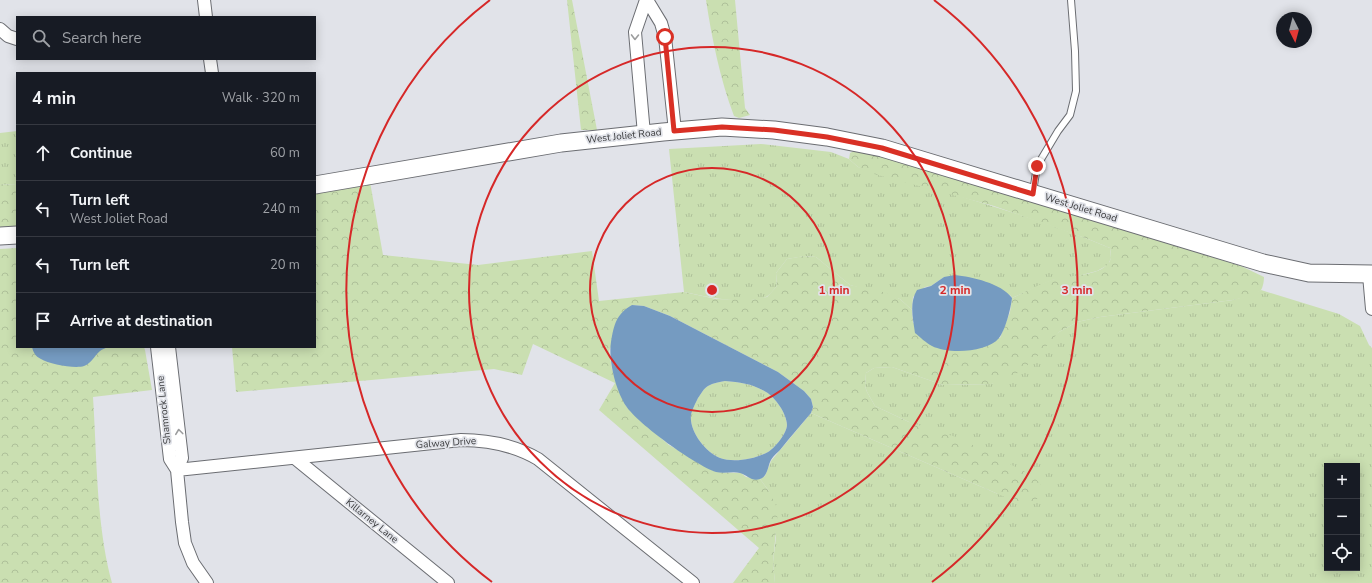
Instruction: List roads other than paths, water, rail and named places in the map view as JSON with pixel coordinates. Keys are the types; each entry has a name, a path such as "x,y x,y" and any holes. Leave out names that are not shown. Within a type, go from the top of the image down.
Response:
{"main road":[{"name":"West Joliet Road","path":"316,185 561,143 722,127 774,130 827,137 882,148 1262,263 1309,273 1370,275"},
{"path":"0,236 16,235"}],"street":[{"path":"204,0 206,16"},
{"path":"646,0 660,23 665,37 674,131"},
{"path":"644,134 635,32 646,0"},
{"path":"0,29 8,36 16,39"},
{"path":"210,60 212,72"},
{"path":"1370,275 1372,309"},
{"name":"Shamrock Lane","path":"157,348 170,411 182,458 177,470 185,543 193,563 207,583"},
{"name":"Shamrock Lane","path":"169,348 170,411"},
{"name":"Galway Drive","path":"177,470 296,459 461,440 484,441 512,447 530,454 542,462 692,583"},
{"name":"Killarney Lane","path":"296,459 448,583"}],"lane":[{"path":"1033,194 1037,166 1058,131 1070,115 1076,92 1075,51 1071,0"}],"water":[{"path":"955,275 978,279 994,285 1001,288 1012,298 1009,313 1001,335 993,343 986,347 967,351 939,349 925,342 915,333 912,306 917,290 931,286 944,277"},
{"path":"632,305 644,306 670,316 778,372 804,391 811,399 813,407 811,413 772,458 766,474 762,478 754,480 740,473 719,473 707,468 681,453 632,414 622,400 616,384 610,349 617,320 622,312","holes":["725,381 751,385 761,389 769,394 780,406 785,416 787,425 780,440 768,452 757,457 744,460 720,458 709,451 695,434 691,421 691,415 698,398 705,388"]},
{"path":"32,348 106,348 101,350 87,365 80,367 62,366 50,363 36,356"}]}
